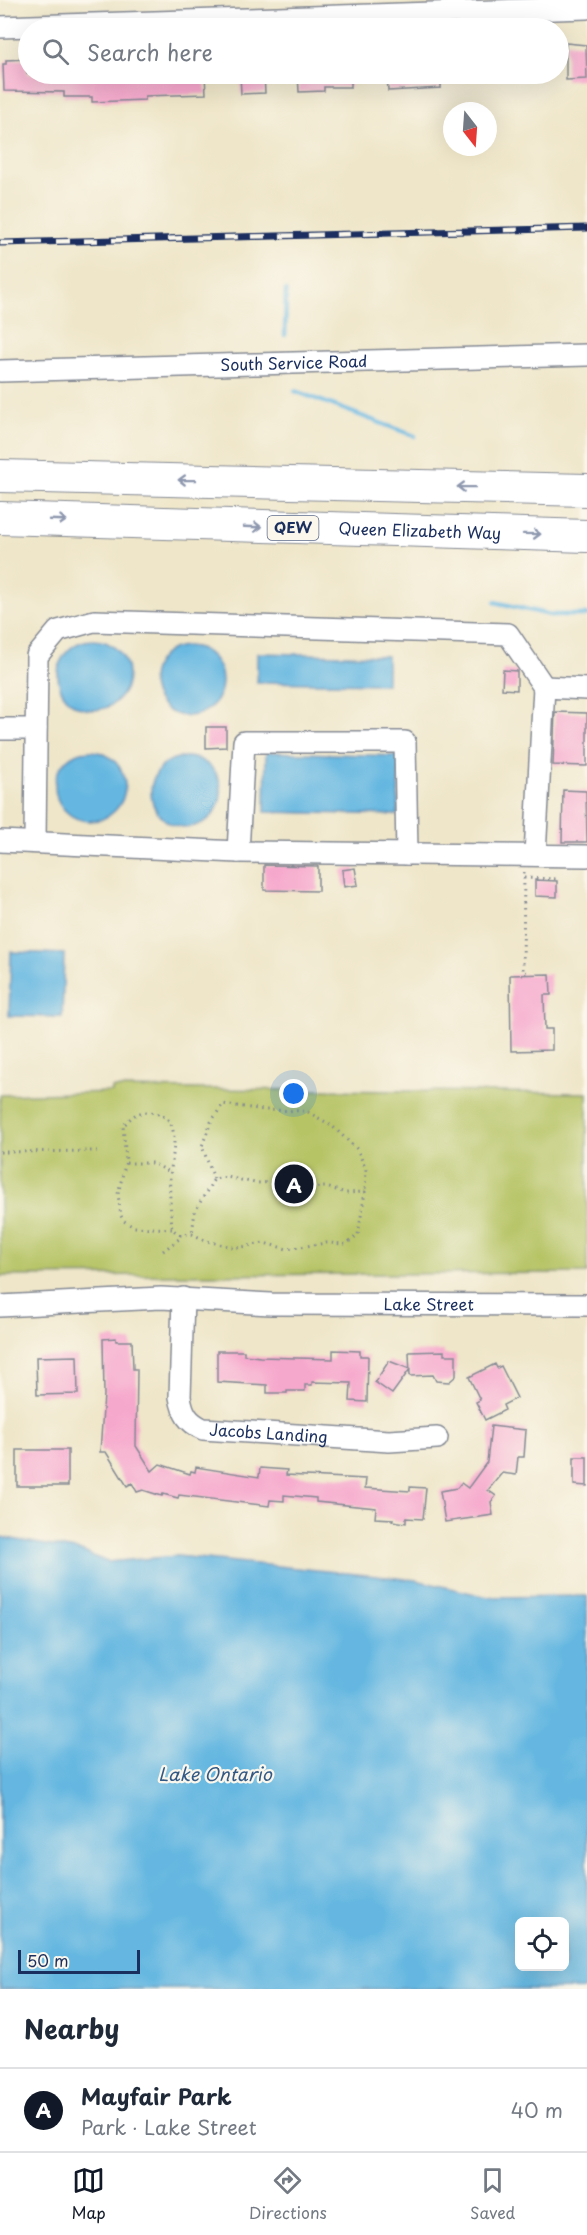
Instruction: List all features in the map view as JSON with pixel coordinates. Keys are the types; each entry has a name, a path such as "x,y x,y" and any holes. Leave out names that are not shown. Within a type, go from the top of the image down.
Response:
{"highway":[{"path":"0,476 587,490"},
{"name":"Queen Elizabeth Way","path":"0,518 587,536"}],"street":[{"path":"278,18 587,8"},
{"path":"0,27 18,26"},
{"name":"South Service Road","path":"0,371 587,355"},
{"path":"35,841 37,656 58,631 94,621 508,634 544,687 530,855"},
{"path":"544,687 587,689"},
{"path":"0,729 36,729"},
{"path":"238,852 244,742 405,742 407,854"},
{"path":"0,841 238,852 587,856"},
{"name":"Jacobs Landing","path":"183,1304 180,1397 183,1412 192,1424 203,1429 389,1441 437,1438"},
{"name":"Lake Street","path":"0,1306 587,1305"}],"path":[{"path":"529,973 523,972 524,878 530,855"},
{"path":"524,878 559,879"},
{"path":"172,1229 170,1172 172,1127 166,1117 156,1114 135,1114 123,1126 126,1163 117,1202 124,1221 134,1227 172,1229 180,1235 192,1234 207,1241 236,1248 264,1243 287,1249 326,1243 346,1244 358,1234 365,1192 366,1169 357,1149 331,1125 306,1111 264,1110 223,1104 211,1122 202,1146 214,1179"},
{"path":"0,1152 97,1151"},
{"path":"126,1163 152,1163 170,1172"},
{"path":"214,1179 227,1177 255,1183 282,1182 302,1188 326,1187 346,1193 365,1192"},
{"path":"192,1234 195,1211 214,1179"},
{"path":"163,1251 179,1239 180,1235"}],"green space":[{"path":"112,1088 587,1093 587,1273 0,1276 0,1095 112,1092"}],"water":[{"path":"86,640 100,640 113,646 122,655 128,668 126,688 118,700 100,710 86,710 73,704 64,695 58,682 58,668 64,655 73,646"},
{"path":"180,646 194,646 207,652 216,661 222,674 220,694 212,706 194,716 180,716 167,710 158,701 152,688 152,674 158,661 167,652"},
{"path":"257,653 387,656 387,684 257,682"},
{"path":"83,751 97,751 110,757 119,766 125,779 123,799 115,811 97,821 83,821 70,815 61,806 55,793 55,779 61,766 70,757"},
{"path":"266,752 399,756 398,815 265,812"},
{"path":"179,757 193,757 206,763 215,772 221,785 219,805 211,817 193,827 179,827 166,821 157,812 151,799 151,785 157,772 166,763"},
{"path":"11,952 64,954 62,1017 9,1016"},
{"name":"Lake Ontario","path":"0,1537 81,1551 107,1562 177,1556 416,1580 488,1597 587,1596 587,1989 0,1989"}],"building":[{"path":"569,43 586,45 587,79 569,80"},
{"path":"18,59 18,84 206,84 206,94 145,96 145,100 92,102 92,97 64,97 64,92 4,91 3,64 6,64 6,60"},
{"path":"240,84 265,84 265,93 241,94"},
{"path":"299,84 351,84 351,87 324,87 324,91 299,92"},
{"path":"388,84 441,84 441,88 388,91"},
{"path":"503,670 517,671 517,690 502,689"},
{"path":"555,712 587,713 587,766 553,765"},
{"path":"206,727 226,727 226,747 206,748"},
{"path":"563,790 586,791 587,842 562,842"},
{"path":"264,865 318,866 318,891 264,890"},
{"path":"355,868 358,885 344,887 342,870"},
{"path":"535,880 557,881 557,897 535,896"},
{"path":"550,974 551,995 544,995 545,1029 552,1029 552,1050 511,1051 510,975"},
{"path":"116,1338 116,1341 132,1341 133,1369 137,1369 136,1446 152,1471 160,1464 190,1474 191,1471 195,1472 196,1467 259,1477 260,1468 287,1470 286,1475 366,1479 365,1488 410,1491 410,1487 426,1488 423,1519 406,1518 406,1523 392,1521 393,1519 375,1518 376,1508 316,1502 316,1498 284,1495 284,1501 270,1500 269,1506 179,1495 178,1498 163,1494 162,1496 143,1490 137,1492 132,1483 127,1486 106,1452 100,1452 104,1395 103,1339"},
{"path":"333,1350 360,1351 360,1356 368,1356 367,1402 350,1401 351,1383 312,1382 312,1385 305,1385 305,1391 267,1393 267,1385 217,1382 217,1351 244,1351 244,1355 260,1357 333,1359"},
{"path":"444,1351 444,1355 456,1355 456,1376 449,1382 436,1381 433,1375 410,1376 409,1352"},
{"path":"77,1356 78,1394 37,1395 36,1357"},
{"path":"389,1361 410,1369 392,1394 375,1382"},
{"path":"495,1364 497,1368 501,1366 517,1398 503,1405 505,1410 485,1420 476,1402 480,1400 469,1377"},
{"path":"491,1426 526,1430 524,1457 518,1457 516,1475 502,1473 488,1490 496,1496 491,1502 493,1515 445,1522 440,1491 457,1488 461,1483 468,1488 487,1462"},
{"path":"17,1450 68,1450 68,1486 17,1486"},
{"path":"574,1457 587,1457 587,1486 574,1485"}],"waterway":[{"path":"285,335 286,291"},
{"path":"295,391 415,436"},
{"path":"495,602 550,615 587,615"}],"railway":[{"path":"0,243 587,228"}],"place":[{"name":"Mayfair Park","path":"294,1184"}]}
